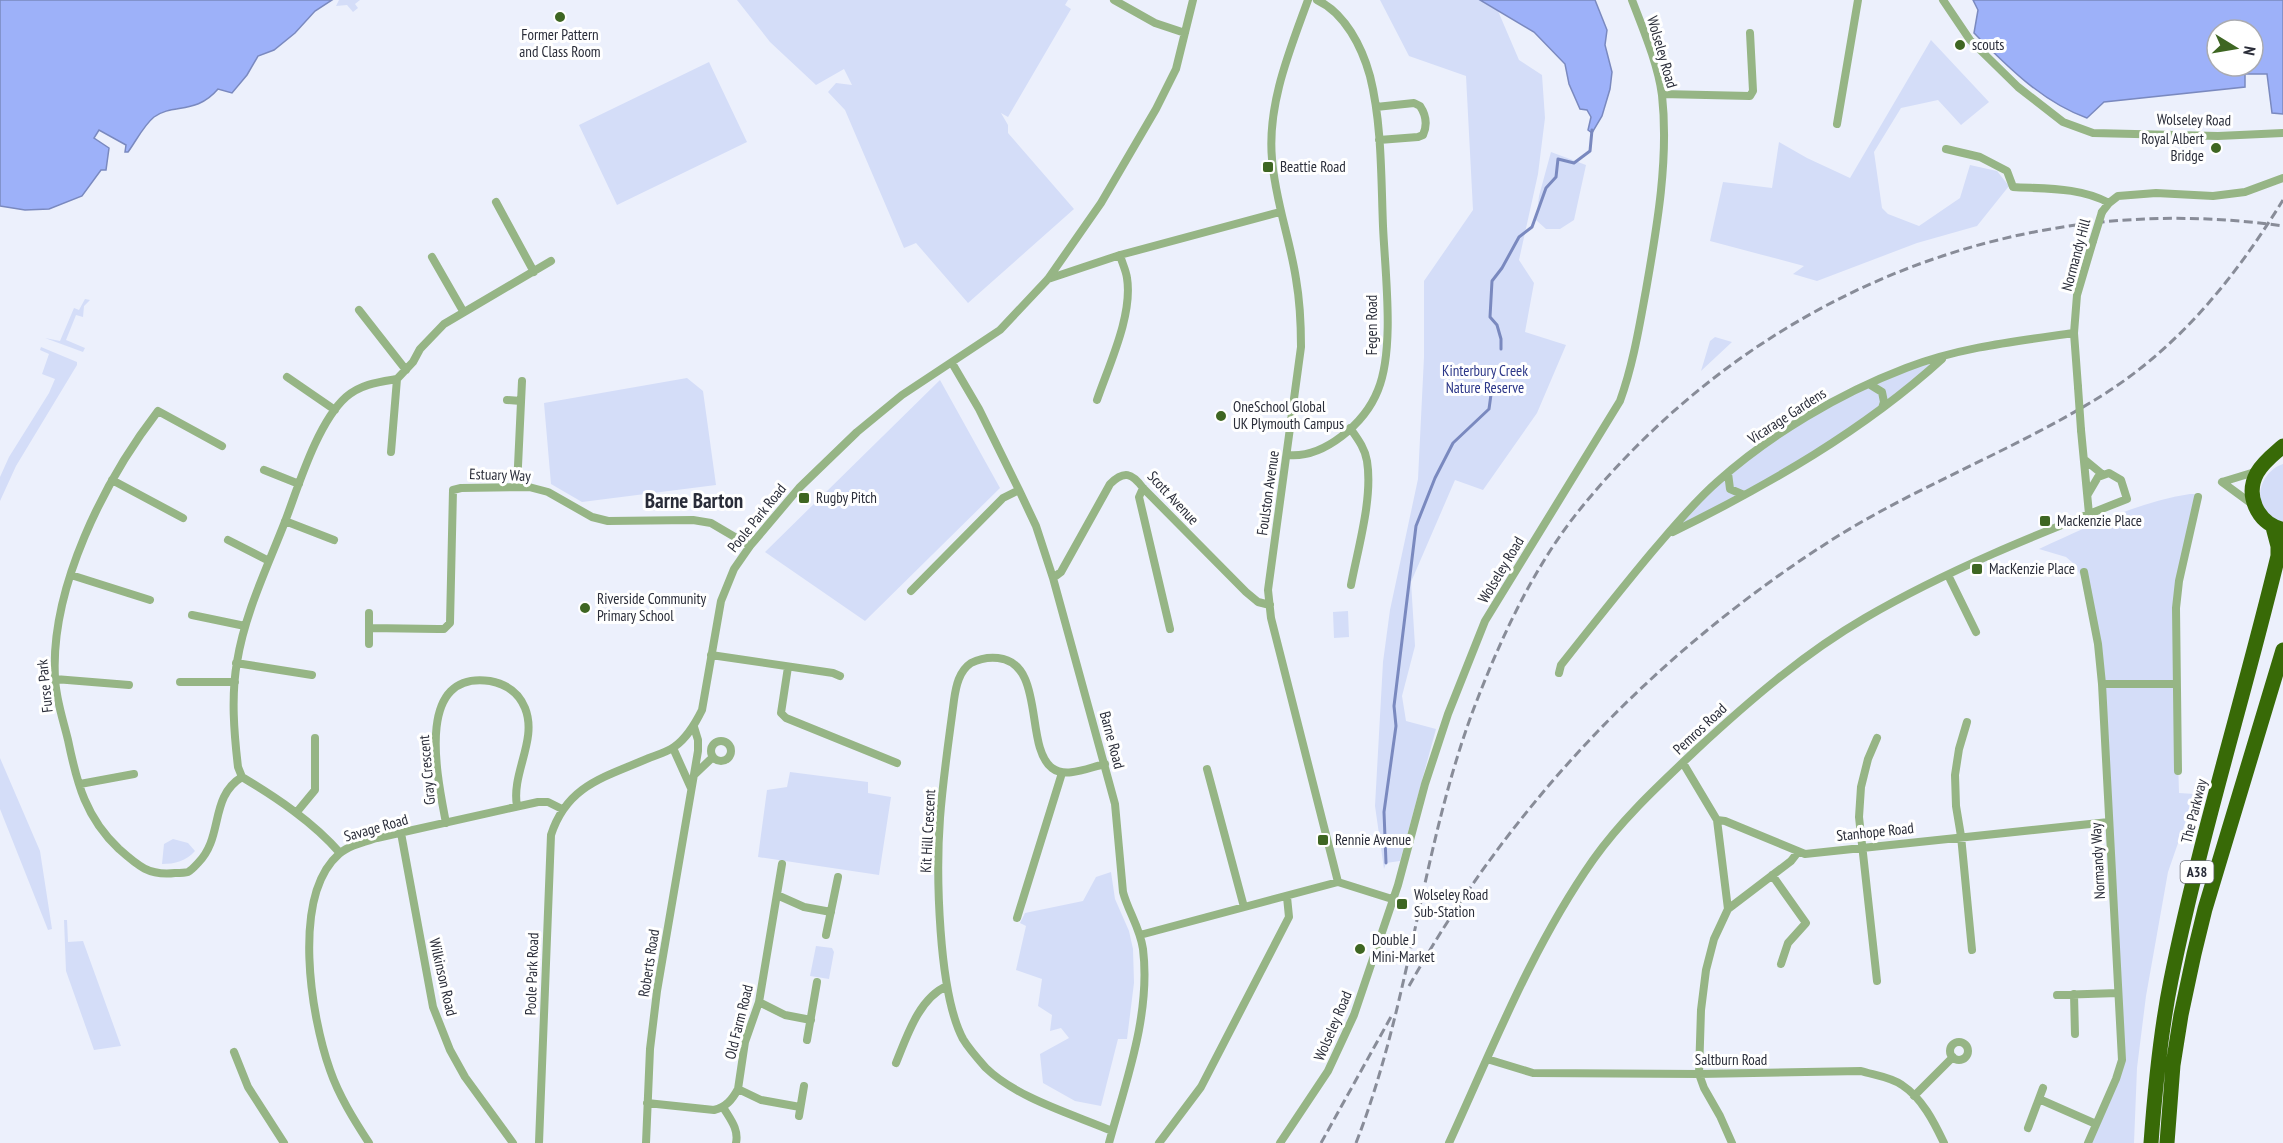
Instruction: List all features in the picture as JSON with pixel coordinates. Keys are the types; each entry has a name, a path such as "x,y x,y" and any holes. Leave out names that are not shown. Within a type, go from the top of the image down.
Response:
{"highway":[{"path":"2278,528 2260,515 2252,495 2253,483 2258,471 2280,451"},
{"name":"The Parkway","path":"2151,1143 2155,1092 2171,981 2185,916 2278,556 2278,528"},
{"name":"A38","path":"2167,1143 2175,1055 2194,954 2205,909 2283,650"}],"street":[{"path":"1114,0 1155,23 1185,33"},
{"path":"952,363 1000,330 1048,279 1101,203 1156,109 1176,69 1193,0"},
{"name":"Foulston Avenue","path":"1308,0 1285,67 1274,110 1271,136 1280,212 1296,277 1301,311 1301,347 1271,564 1270,605 1273,628 1338,882"},
{"name":"Fegen Road","path":"1287,455 1299,457 1320,451 1350,428 1365,412 1378,392 1388,351 1376,107 1370,75 1359,48 1343,21 1329,6 1317,0"},
{"name":"Wolseley Road","path":"1280,1143 1328,1071 1354,1015 1398,885 1425,784 1448,714 1485,621 1620,400 1627,382 1635,350 1654,239 1662,168 1662,94 1648,42 1632,0"},
{"path":"1837,124 1858,0"},
{"name":"Wolseley Road","path":"1943,0 1970,40 2018,87 2064,122 2093,133 2218,136 2283,133"},
{"path":"1662,94 1750,96 1753,91 1750,33"},
{"path":"1376,107 1414,103 1420,106 1426,120 1423,135 1378,140"},
{"path":"1946,149 1980,157 2007,171 2013,187 2080,192 2094,195 2109,203 2118,196 2213,195 2245,192 2283,178"},
{"path":"496,202 534,272"},
{"name":"Normandy Hill","path":"2089,514 2080,430 2074,333 2078,295 2102,212 2109,203"},
{"path":"1048,279 1120,255 1280,212"},
{"path":"1097,400 1120,333 1127,304 1127,279 1120,255"},
{"path":"432,257 463,311"},
{"path":"340,853 324,834 242,777 238,767 236,663 245,626 268,561 314,447 335,410 355,390 374,383 397,379 413,362 432,335 463,311 551,261"},
{"path":"359,310 406,370"},
{"name":"Vicarage Gardens","path":"1559,673 1561,665 1599,616 1667,535 1716,483 1794,424 1851,391 1906,368 1978,347 2074,333"},
{"name":"Vicarage Gardens","path":"1667,535 1812,456 1911,387 1945,356"},
{"name":"Barne Road","path":"952,363 979,409 1036,526 1053,578 1115,804 1123,892 1140,935 1144,966 1135,1046 1109,1143"},
{"name":"Poole Park Road","path":"673,748 693,727 702,710 721,601 734,568 799,488 857,432 902,395 952,363"},
{"path":"287,377 335,410"},
{"path":"392,452 397,379"},
{"path":"517,487 522,381"},
{"path":"1869,384 1882,393 1884,402 1882,408"},
{"path":"507,400 521,401"},
{"name":"Furse Park","path":"222,446 158,411 123,460 77,556 55,653 55,679 58,704 72,762 90,815 105,835 146,870 156,874 188,872 210,849 221,801 232,783 242,777"},
{"path":"1350,428 1362,446 1367,460 1368,479 1366,504 1351,585"},
{"path":"2085,460 2102,474 2088,494"},
{"path":"264,470 299,484"},
{"path":"2255,507 2222,482 2258,471"},
{"path":"1728,473 1730,489 1744,495"},
{"name":"Pemros Road","path":"1449,1143 1545,937 1592,861 1619,825 1737,712 1795,665 1864,618 1948,575 2127,499 2121,480 2114,474 2102,474"},
{"name":"Scott Avenue","path":"1053,578 1061,572 1110,484 1118,476 1127,475 1135,478 1246,592 1258,602 1270,605"},
{"path":"112,480 183,518"},
{"name":"Estuary Way","path":"369,628 438,629 450,624 453,490 476,486 529,487 548,492 582,512 608,521 693,520 711,523 750,546"},
{"path":"1143,488 1139,496 1170,629"},
{"path":"911,591 1003,498 1019,490"},
{"path":"2178,771 2176,608 2189,519 2198,497"},
{"path":"285,522 334,540"},
{"path":"228,540 268,561"},
{"name":"Normandy Way","path":"2084,572 2098,644 2102,684 2121,1060 2116,1079 2088,1143"},
{"path":"71,575 150,600"},
{"path":"1948,575 1976,632"},
{"path":"369,613 369,644"},
{"path":"192,615 245,626"},
{"path":"711,655 833,673 840,676"},
{"name":"Kit Hill Crescent","path":"1062,773 1052,768 1043,754 1027,684 1017,667 1008,660 999,658 979,660 969,664 957,683 940,818 940,920 947,986 955,1020 963,1038 986,1068 1004,1082 1028,1095 1112,1131"},
{"path":"236,663 312,675"},
{"path":"788,667 781,705 782,713 786,718 897,763"},
{"path":"55,679 129,685"},
{"name":"Gray Crescent","path":"446,823 438,779 436,721 445,698 464,683 478,680 506,686 517,694 525,706 529,732 515,794 517,806"},
{"path":"180,682 235,682"},
{"path":"2102,684 2176,684"},
{"path":"1967,722 1959,749 1955,775 1956,806 1972,950"},
{"name":"Roberts Road","path":"646,1143 650,1049 657,991 695,774 698,740 693,727"},
{"path":"296,813 315,790 315,738"},
{"path":"1877,738 1868,759 1861,787 1859,817 1877,981"},
{"path":"562,809 569,799 597,780 673,748 691,788"},
{"path":"695,774 713,757"},
{"path":"1683,763 1717,820 1728,909"},
{"path":"1017,918 1062,773 1105,764"},
{"path":"1207,769 1244,907"},
{"path":"80,784 134,774"},
{"name":"Savage Road","path":"369,1143 345,1105 330,1071 311,993 309,961 314,904 326,868 340,853 356,845 401,833 538,802 548,802 562,809"},
{"name":"Poole Park Road","path":"539,1143 551,835 562,809"},
{"name":"Stanhope Road","path":"1717,820 1725,821 1805,854 2109,822"},
{"name":"Wilkinson Road","path":"401,833 433,1007 450,1050 465,1077 513,1143"},
{"path":"1732,1143 1699,1074 1701,1010 1706,970 1714,939 1728,909 1791,861 1798,852"},
{"name":"Old Farm Road","path":"738,1089 747,1036 759,1002 782,864"},
{"path":"1772,875 1806,923 1788,943 1780,964"},
{"path":"826,935 838,877"},
{"path":"1140,935 1338,882 1392,899"},
{"path":"777,895 804,907 831,912"},
{"path":"1159,1143 1195,1096 1289,916 1287,897"},
{"path":"807,1040 817,982"},
{"path":"896,1063 928,1000 936,991 947,986"},
{"path":"2057,995 2118,993"},
{"path":"2074,994 2075,1034"},
{"path":"759,1002 785,1015 811,1020"},
{"path":"891,1046 901,1051"},
{"path":"234,1052 248,1087 284,1143"},
{"path":"1914,1096 1953,1057"},
{"name":"Saltburn Road","path":"1487,1059 1533,1073 1699,1074 1861,1071 1902,1084 1927,1111 1944,1143"},
{"path":"647,1103 714,1110 723,1107 734,1098 738,1089 761,1100 800,1111 804,1086"},
{"path":"2028,1128 2043,1088"},
{"path":"2039,1099 2097,1124"},
{"path":"723,1107 735,1127 736,1143"}],"green space":[{"path":"339,0 360,0 355,4 358,8 353,12 347,5 336,6"},
{"path":"737,0 1068,0 1065,5 1071,9 1008,117 1001,113 1008,125 1008,133 1074,209 968,303 916,243 904,248 845,110 828,92 836,83 852,85 844,69 816,85 770,42"},
{"name":"Kinterbury Creek Nature Reserve","path":"1380,0 1480,0 1498,11 1519,60 1542,75 1545,118 1538,174 1519,260 1534,283 1525,332 1566,345 1537,413 1483,490 1455,480 1411,582 1415,646 1402,696 1406,721 1436,729 1400,861 1386,863 1384,869 1375,806 1383,662 1390,610 1418,479 1424,357 1424,281 1473,210 1466,76 1409,56"},
{"path":"1931,40 1989,102 1961,125 1938,100 1901,108 1874,152 1882,208 1888,214 1919,226 1960,198 1970,165 1997,171 2009,186 1977,226 1917,243 1817,281 1793,274 1804,266 1710,241 1723,182 1772,188 1779,142 1850,178"},
{"path":"709,62 747,142 617,205 579,125"},
{"path":"1551,152 1586,165 1574,220 1560,229 1546,229 1536,220 1539,196"},
{"path":"85,299 90,300 84,306 83,317 76,315 66,340 85,348 83,352 45,338 60,341 74,308 79,310"},
{"path":"1715,337 1732,342 1701,371 1710,341"},
{"path":"41,347 77,362 77,365 16,466 0,501 0,477 9,457 49,393 55,379 42,374 49,354 40,350"},
{"path":"1945,356 1911,388 1812,456 1667,535 1716,483 1771,440 1851,391"},
{"path":"687,378 703,391 716,485 582,502 551,484 544,403"},
{"path":"940,380 1000,488 865,621 765,552"},
{"path":"2283,464 2283,523 2271,517 2264,509 2260,494 2269,473"},
{"path":"2190,494 2200,494 2179,581 2176,684 2179,793 2195,794 2168,872 2146,996 2137,1068 2134,1143 2088,1143 2122,1060 2102,684 2083,579 2073,563 2066,557 2039,549 2132,509"},
{"path":"1348,611 1349,637 1334,638 1333,612"},
{"path":"0,758 40,851 52,929 48,930 0,809"},
{"path":"790,772 868,782 868,793 891,797 879,875 758,857 767,790 787,787"},
{"path":"173,839 188,843 195,851 180,861 162,864 164,844"},
{"path":"1111,872 1115,899 1129,931 1133,949 1134,983 1127,1039 1118,1039 1101,1106 1075,1101 1043,1083 1040,1054 1069,1038 1061,1028 1050,1031 1052,1015 1038,1006 1042,979 1016,970 1026,926 1020,923 1025,913 1083,901 1096,877"},
{"path":"64,920 67,920 68,942 83,941 121,1046 94,1050 66,971"},
{"path":"816,946 832,948 834,952 829,979 810,976"}],"water":[{"path":"0,0 332,0 315,11 295,33 274,50 258,56 247,75 232,93 218,89 210,97 193,106 161,113 147,124 128,152 125,152 126,145 99,130 94,138 109,148 106,170 101,170 82,196 49,209 25,210 0,206"},
{"path":"1480,0 1595,0 1607,30 1605,45 1612,72 1610,89 1602,116 1592,133 1588,130 1591,117 1587,110 1580,109 1569,84 1565,64 1534,32"},
{"path":"1973,0 2283,0 2283,114 2272,113 2267,74 2265,74 2265,18 2205,18 2205,78 2245,78 2245,87 2104,102 2087,118 2040,93 2012,70 1974,33 1978,10"}],"waterway":[{"path":"1501,349 1497,325 1490,317 1492,281 1519,237 1532,227 1546,188 1556,177 1558,159 1574,163 1590,151 1592,130"},
{"path":"1386,863 1384,812 1396,726 1394,706 1416,526 1435,478 1453,443 1489,409 1493,380"}],"railway":[{"path":"1409,986 1449,919 1493,855 1592,737 1647,683 1705,632 1766,585 1830,541 1898,502 2038,432 2106,393 2133,374 2159,353 2205,307 2246,255 2283,200"},
{"path":"1356,1143 1375,1090 1390,1035 1456,761 1484,682 1518,606 1561,535 1577,513 1645,438 1721,372 1804,318 1892,275 1985,243 2082,224 2182,218 2283,226"},
{"path":"1321,1143 1392,1015"}],"place":[{"name":"Former Pattern and Class Room","path":"560,17"},
{"name":"scouts","path":"1960,45"},
{"name":"Royal Albert Bridge","path":"2216,148"},
{"name":"Beattie Road","path":"1268,167"},
{"name":"OneSchool Global UK Plymouth Campus","path":"1221,416"},
{"name":"Rugby Pitch","path":"804,498"},
{"name":"Mackenzie Place","path":"2045,521"},
{"name":"MacKenzie Place","path":"1977,569"},
{"name":"Riverside Community Primary School","path":"585,608"},
{"name":"Rennie Avenue","path":"1323,840"},
{"name":"Wolseley Road Sub-Station","path":"1402,904"},
{"name":"Double J Mini-Market","path":"1360,949"}],"district":[{"name":"Barne Barton","path":"694,501"}]}
